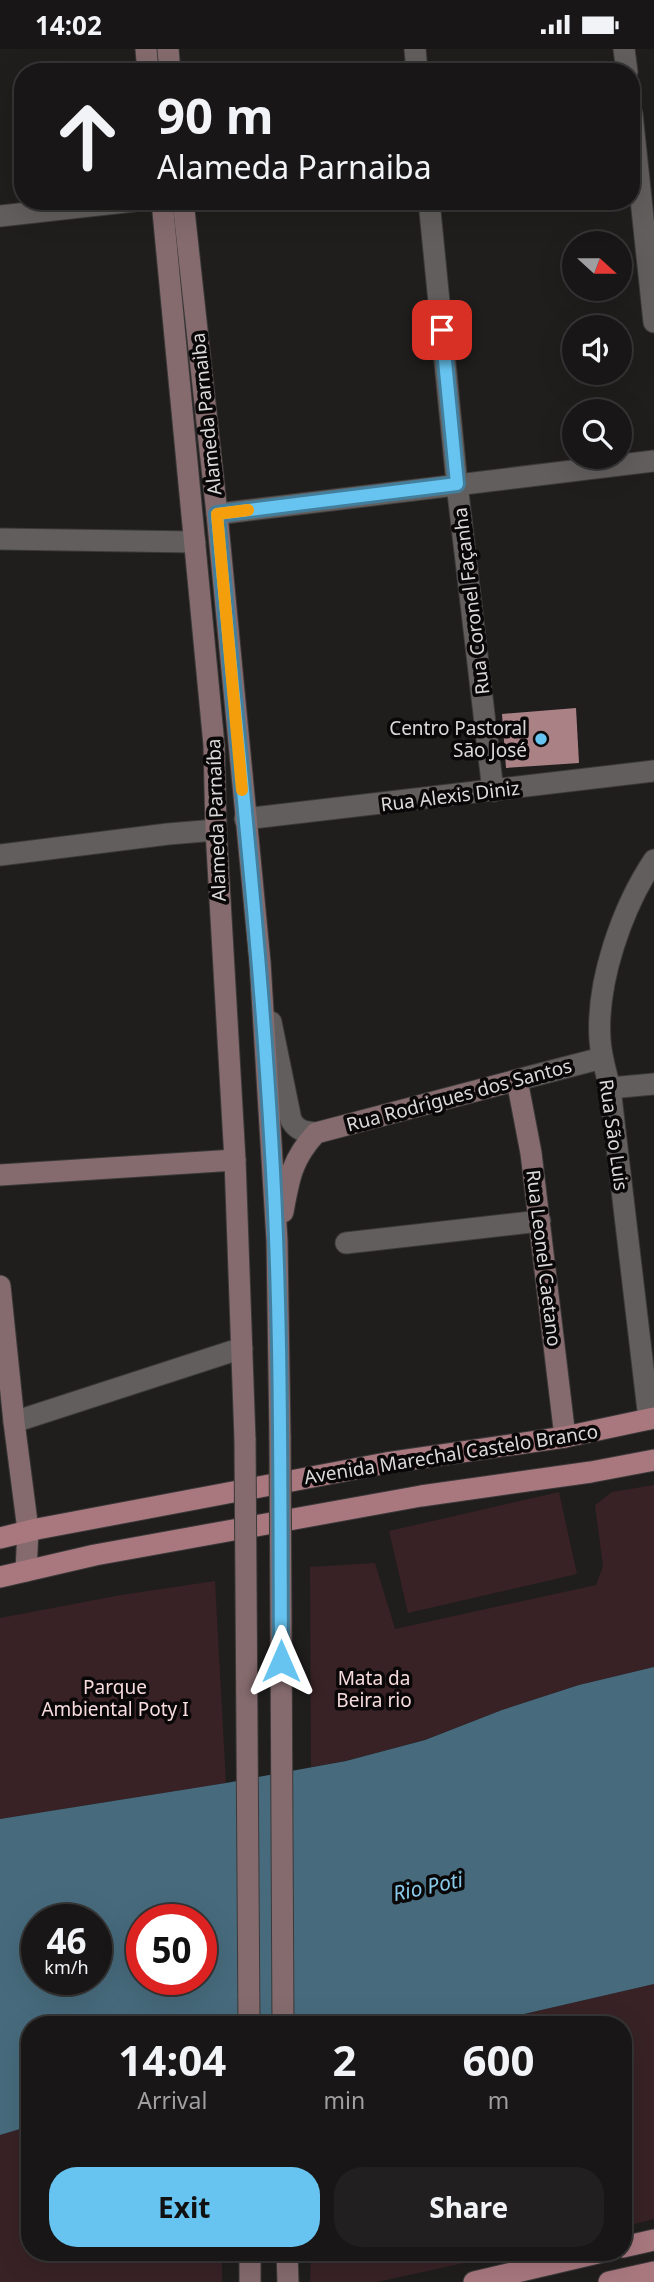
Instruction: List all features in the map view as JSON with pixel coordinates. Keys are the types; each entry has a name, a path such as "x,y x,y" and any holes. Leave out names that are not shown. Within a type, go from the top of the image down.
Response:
{"main road":[{"name":"Alameda Parnaíba","path":"163,210 214,745 216,830 235,1160 245,1440 249,2016"},
{"name":"Alameda Parnaiba","path":"184,210 217,514 260,962 276,1241 280,1437 283,2016"},
{"name":"Rua Rodrigues dos Santos","path":"316,1133 517,1080"},
{"name":"Rua Leonel Caetano","path":"517,1080 540,1221 565,1437"},
{"path":"276,1241 296,1161 316,1133"},
{"path":"0,1175 235,1160"},
{"path":"0,1286 28,1530 26,1571"},
{"name":"Avenida Marechal Castelo Branco","path":"0,1538 28,1530 353,1469 565,1437 651,1419"},
{"name":"Avenida Marechal Castelo Branco","path":"0,1577 95,1555 359,1507 654,1460"},
{"path":"353,1469 359,1507"},
{"path":"632,2246 654,2240"},
{"path":"250,2261 250,2282"},
{"path":"287,2261 288,2282"},
{"path":"474,2282 564,2261"},
{"path":"609,2282 654,2272"}],"street":[{"path":"640,147 654,322"},
{"path":"0,216 54,210"},
{"name":"Rua Coronel Façanha","path":"430,210 457,484 493,791"},
{"path":"217,514 654,461"},
{"path":"0,539 195,543"},
{"name":"Rua Alexis Diniz","path":"245,819 654,771"},
{"path":"0,855 216,830"},
{"name":"Rua São Luis","path":"651,1419 610,1088 602,1058 600,1003 611,954 629,908 654,860"},
{"name":"Alameda Parnaiba","path":"260,962 291,1120 294,1126 302,1131 316,1133"},
{"name":"Rua Rodrigues dos Santos","path":"517,1080 602,1058"},
{"path":"610,1088 654,1084"},
{"path":"346,1243 540,1221"},
{"path":"14,1422 242,1348"}],"green space":[{"name":"Mata da Beira rio","path":"654,1485 654,1667 579,1685 502,1710 424,1740 311,1767 310,1567 375,1563 395,1629 596,1585 603,1566 595,1505 612,1492"},
{"path":"559,1492 577,1574 408,1613 389,1531"},
{"name":"Parque Ambiental Poty I","path":"215,1581 226,1783 0,1819 0,1618 121,1595"},
{"path":"654,1984 654,2219 632,2225 632,2016 515,2016"},
{"path":"21,2129 21,2261 222,2261 222,2282 0,2282 0,2135"},
{"path":"311,2261 473,2261 377,2282 310,2282"}],"water":[{"name":"Rio Poti","path":"654,1667 654,1984 515,2016 21,2016 21,2129 0,2135 0,1819 346,1761 425,1740 502,1710 579,1685"}],"building":[{"name":"Centro Pastoral São José","path":"576,708 579,763 506,768 502,714"}],"slow traffic":[{"path":"242,790 217,514 248,510"}],"place":[{"name":"Centro Pastoral São José","path":"541,739"}],"route":[{"path":"281,1661 280,1437 271,1137 260,962 217,514 457,484 442,330"}]}
